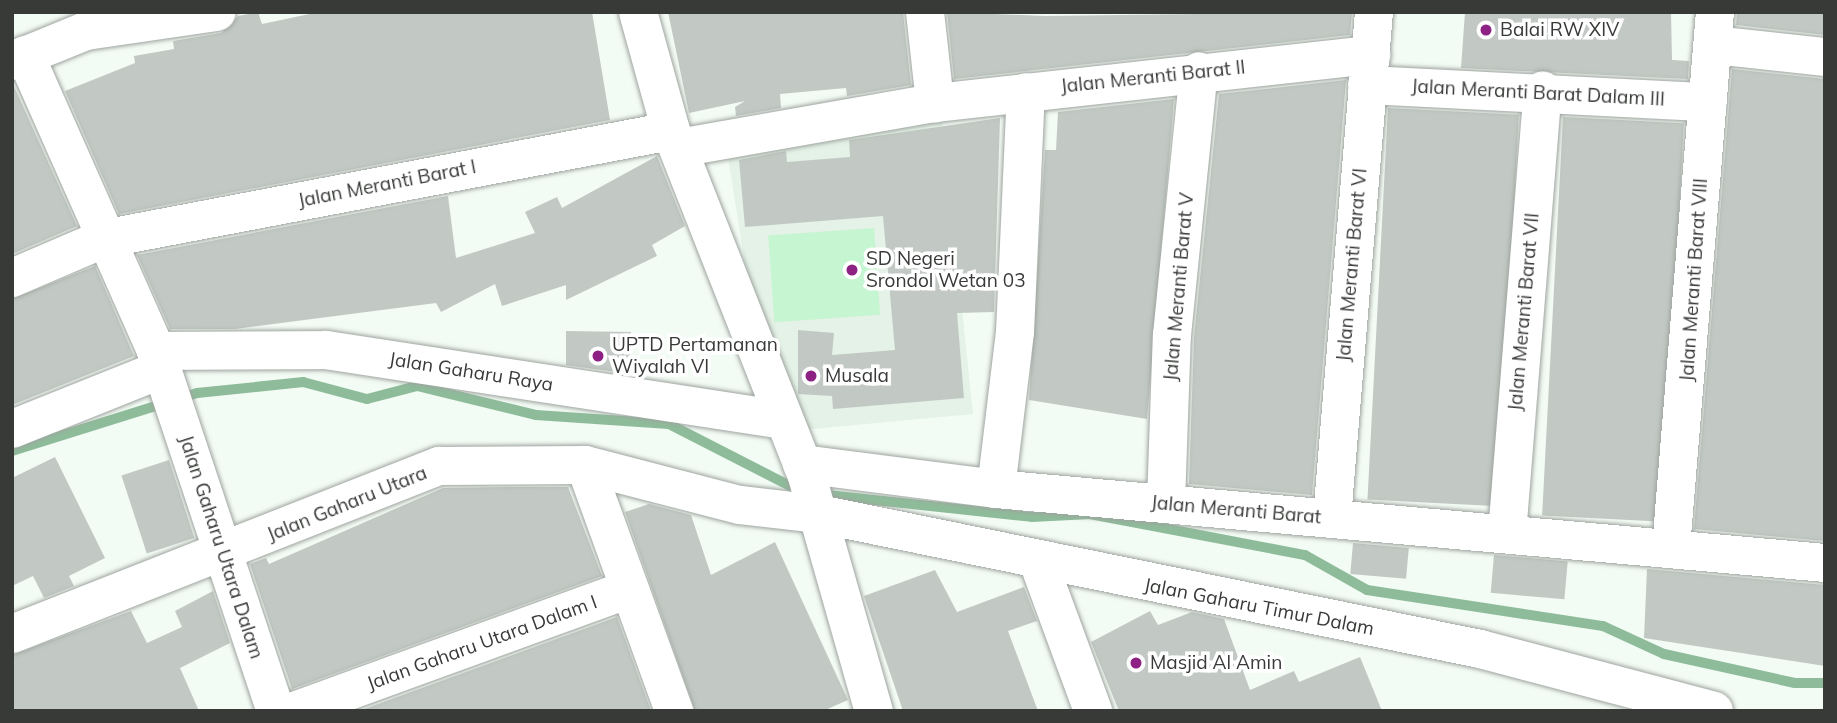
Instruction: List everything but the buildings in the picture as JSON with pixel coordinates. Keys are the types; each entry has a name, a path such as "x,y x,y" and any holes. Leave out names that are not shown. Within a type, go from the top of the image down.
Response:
{"street":[{"path":"12,429 161,368 19,58 83,22 217,12"},
{"path":"638,12 675,139 819,512 874,711"},
{"path":"925,12 935,103"},
{"name":"Jalan Meranti Barat VI","path":"1332,518 1374,12"},
{"path":"1714,29 1825,57"},
{"name":"Jalan Meranti Barat VIII","path":"1671,548 1714,29"},
{"name":"Jalan Meranti Barat II","path":"675,139 935,103 1199,71 1369,70"},
{"name":"Jalan Meranti Barat Dalam III","path":"1369,70 1543,90 1708,102"},
{"name":"Jalan Meranti Barat V","path":"1166,503 1172,335 1199,71"},
{"name":"Jalan Meranti Barat VII","path":"1507,534 1543,90"},
{"path":"996,489 1015,332 1026,92"},
{"name":"Jalan Meranti Barat I","path":"12,278 103,239 675,139"},
{"name":"Jalan Gaharu Raya","path":"161,368 339,351 783,420"},
{"name":"Jalan Gaharu Utara Dalam","path":"161,368 276,711"},
{"path":"585,465 674,711"},
{"name":"Jalan Gaharu Utara","path":"12,634 224,555 439,466 585,465 740,505 819,512"},
{"name":"Jalan Meranti Barat","path":"804,468 996,489 1825,563"},
{"name":"Jalan Gaharu Timur Dalam","path":"819,512 1039,564 1480,649 1714,711"},
{"path":"1039,564 1093,711"},
{"name":"Jalan Gaharu Utara Dalam I","path":"294,711 630,589"}],"shaded area":[{"name":"SD Negeri Srondol Wetan 03","path":"941,109 973,414 802,430 753,314 727,151"}],"green space":[{"path":"874,228 880,315 774,322 768,235"}],"waterway":[{"path":"12,451 197,393 303,382 367,399 417,386 536,415 669,424 802,492"},
{"path":"818,494 1032,517 1090,514 1305,555 1367,590 1603,626 1664,654 1795,683 1825,683"}],"place":[{"name":"Balai RW XIV","path":"1486,30"},
{"name":"SD Negeri Srondol Wetan 03","path":"852,270"},
{"name":"UPTD Pertamanan Wiyalah VI","path":"598,356"},
{"name":"Musala","path":"811,376"},
{"name":"Masjid Al Amin","path":"1136,663"}]}
